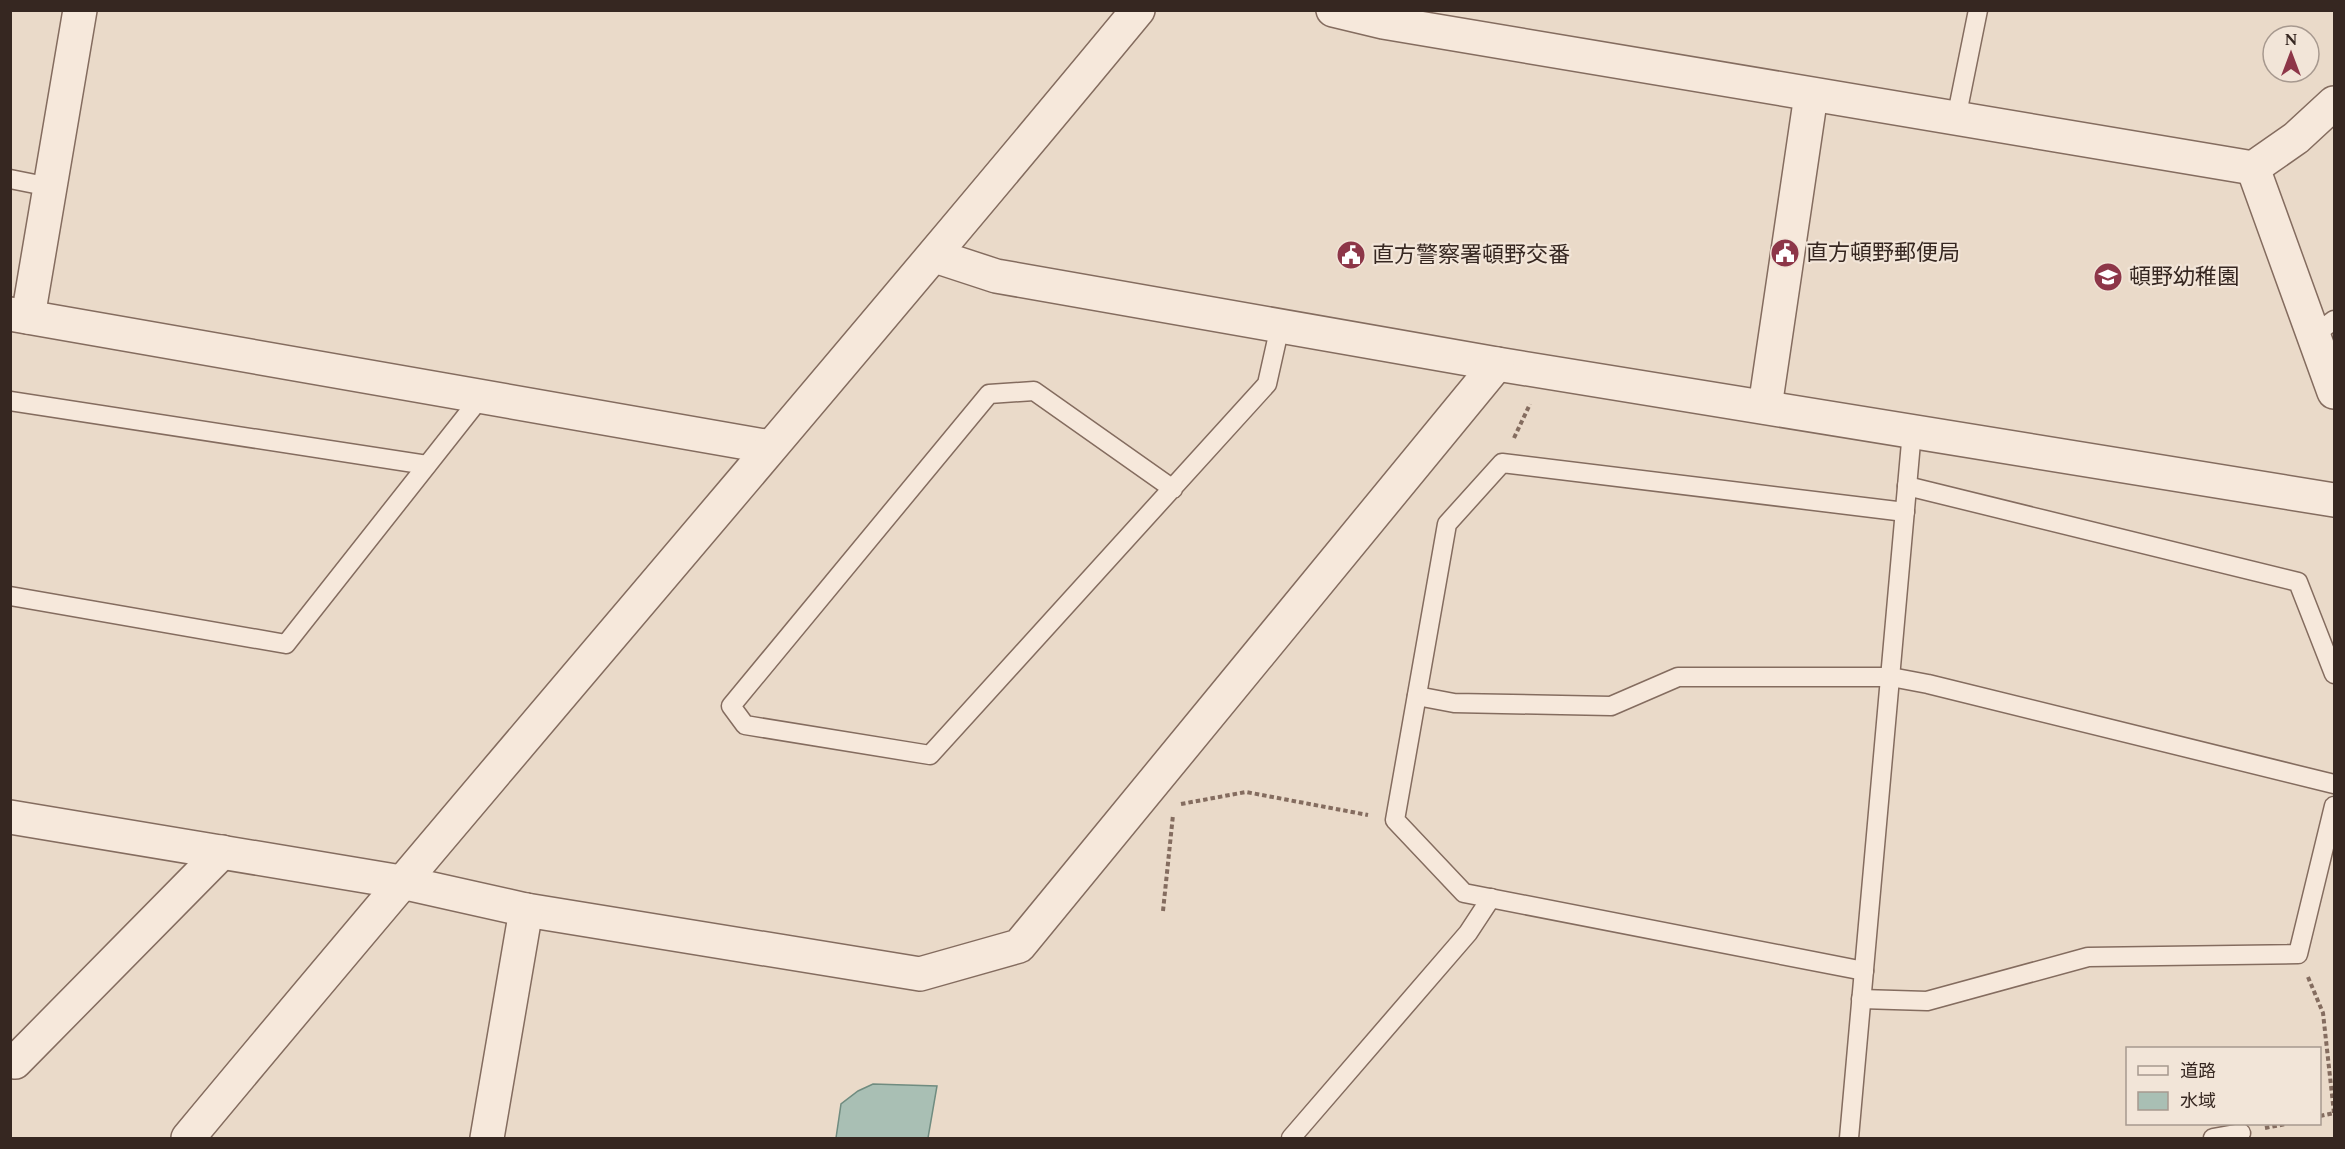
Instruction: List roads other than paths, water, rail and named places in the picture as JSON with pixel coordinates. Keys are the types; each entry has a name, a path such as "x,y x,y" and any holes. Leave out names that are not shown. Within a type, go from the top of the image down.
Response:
{"street":[{"path":"188,1138 401,882 935,256 1138,10"},
{"path":"1333,10 1383,22 2253,168 2296,138 2334,103"},
{"path":"75,11 50,187 19,315 770,447"},
{"path":"1765,407 1811,94"},
{"path":"2253,168 2324,327 2334,392"},
{"path":"935,256 996,276 1280,326 2334,500"},
{"path":"10,817 401,882 526,910 920,974 1019,946 1497,363"},
{"path":"10,1061 15,1062 222,852"},
{"path":"487,1138 526,910"}],"lane":[{"path":"1956,119 1978,10"},
{"path":"10,179 50,187"},
{"path":"1173,489 1034,391 989,394 731,706 746,725 930,755 1173,489 1268,384 1280,326"},
{"path":"10,596 286,644 481,397"},
{"path":"10,401 427,465"},
{"path":"1849,1138 1912,431"},
{"path":"1864,971 1464,893 1395,820 1447,524 1503,463 1905,512"},
{"path":"1907,486 2298,582 2334,674"},
{"path":"1417,696 1454,703 1611,706 1678,677 1891,677 1928,684 2334,784"},
{"path":"1862,999 1927,1001 2088,957 2298,954 2334,806"},
{"path":"1291,1138 1468,933 1491,898"},
{"path":"2213,1138 2241,1133"}],"water":[{"path":"873,1084 937,1086 928,1138 836,1138 841,1104 858,1091"}],"place":[{"name":"直方頓野郵便局","path":"1785,253"},
{"name":"直方警察署頓野交番","path":"1351,255"},
{"name":"頓野幼稚園","path":"2108,277"}]}
